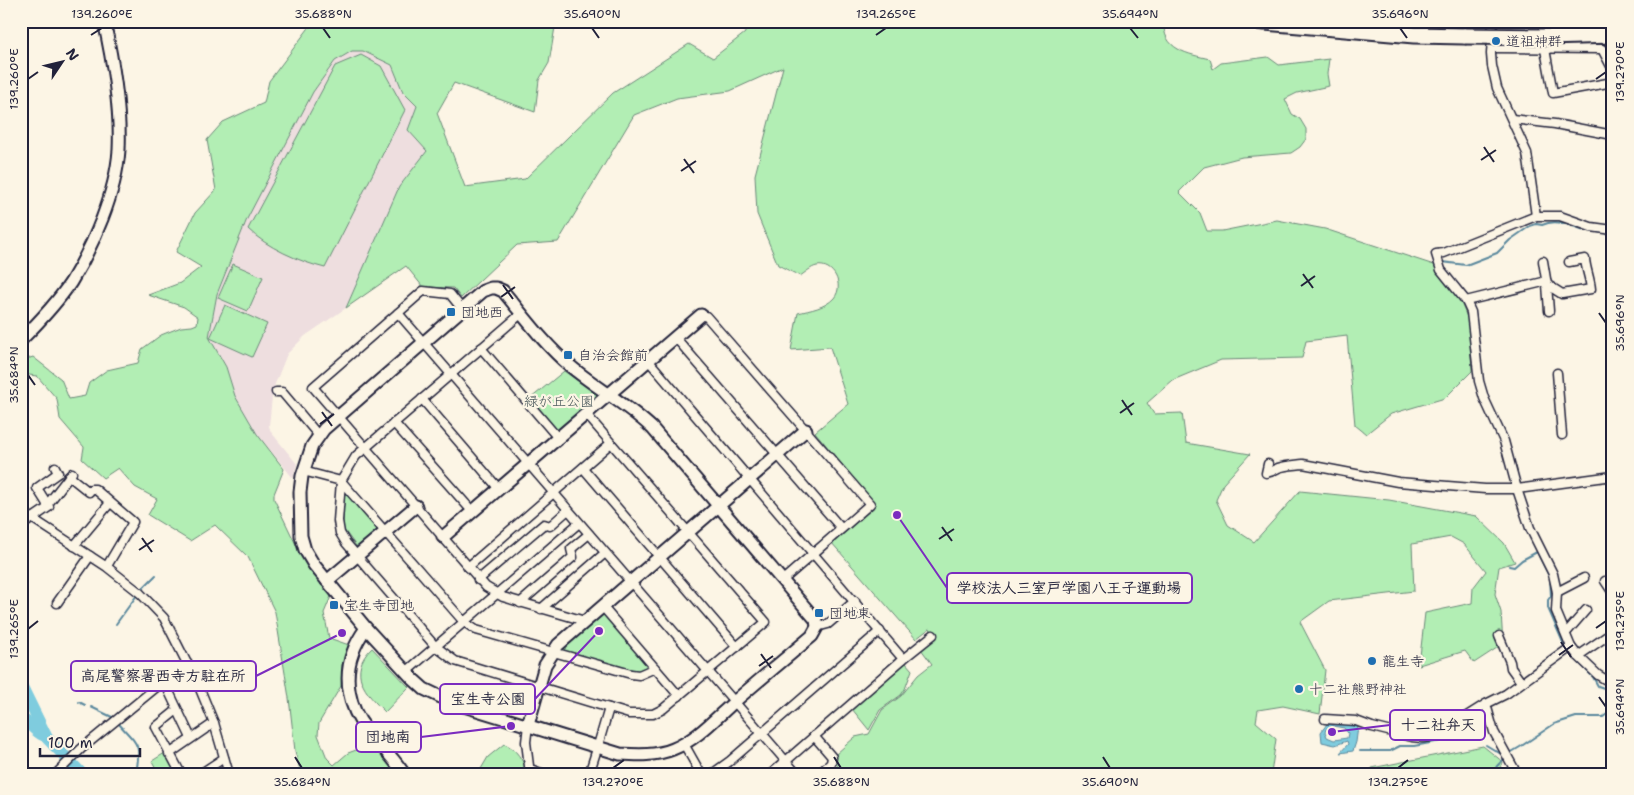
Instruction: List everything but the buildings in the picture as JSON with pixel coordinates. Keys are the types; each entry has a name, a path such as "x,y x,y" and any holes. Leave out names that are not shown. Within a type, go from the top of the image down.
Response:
{"highway":[{"path":"1254,21 1405,34 1548,37 1613,35"}],"street":[{"path":"22,338 45,315 70,283 101,220 112,189 119,152 120,120 104,21"},
{"path":"1493,21 1492,66 1497,88 1527,153 1536,216"},
{"path":"1492,48 1602,49 1612,67"},
{"path":"1545,49 1554,93 1613,82"},
{"path":"1512,119 1555,124 1613,135"},
{"path":"1613,230 1592,227 1560,216 1536,216 1444,253 1436,254 1445,278 1466,301 1472,321 1479,381 1484,398 1504,441 1530,528 1553,574 1556,592 1556,611 1571,647 1578,656 1598,675 1613,684"},
{"path":"1466,301 1543,282 1562,294 1591,289 1585,259 1569,262"},
{"path":"1543,261 1549,311"},
{"path":"496,288 503,291 522,313 569,365 631,410 652,428 816,620 817,627 812,636 684,744 673,749 656,754 620,754 450,702 424,689 366,628 326,581 306,550 302,536 300,507 303,471 309,454 319,436 338,416 484,291 496,288"},
{"path":"462,309 450,294 423,291 313,387 478,580 496,594 585,622"},
{"path":"398,313 796,774"},
{"path":"522,313 365,448 350,464 341,481 338,521 340,533 346,543 435,646 455,661 629,714 653,714 679,696 766,622 586,414"},
{"path":"443,537 701,315 706,316 870,504 783,580"},
{"path":"675,337 841,528"},
{"path":"481,348 558,438"},
{"path":"648,360 903,659"},
{"path":"1557,373 1562,435"},
{"path":"276,392 282,392 319,436"},
{"path":"422,399 499,488"},
{"path":"394,423 472,511"},
{"path":"544,774 530,772 526,742 528,725 545,665 558,645 806,430"},
{"path":"468,567 611,443"},
{"path":"1268,464 1266,472 1272,472 1278,468 1290,465 1303,464 1398,482 1485,488 1517,489 1613,476"},
{"path":"47,505 37,488 58,473 56,467"},
{"path":"583,468 737,647"},
{"path":"303,471 341,481 464,622 476,630 630,674 639,675 655,668"},
{"path":"21,526 49,507 47,505 71,475 89,492 91,489 95,489 133,523 107,566"},
{"path":"74,546 110,503"},
{"path":"326,581 416,506"},
{"path":"478,580 544,524 550,526 568,510"},
{"path":"21,511 107,566 140,593 164,618 188,664 214,723 229,774"},
{"path":"406,672 579,522"},
{"path":"520,602 573,557 571,549 589,534"},
{"path":"541,609 605,553"},
{"path":"57,603 90,556"},
{"path":"1556,592 1584,578"},
{"path":"1605,580 1613,593"},
{"path":"817,627 828,624 855,601"},
{"path":"602,606 679,696"},
{"path":"1566,633 1586,610"},
{"path":"366,628 353,651 349,666 348,684 351,700 361,722 404,774"},
{"path":"712,774 730,761 760,733 880,631"},
{"path":"1578,656 1613,632"},
{"path":"771,774 903,659 933,636"},
{"path":"1499,636 1511,668 1521,682"},
{"path":"1325,719 1356,721 1393,733 1422,738 1440,733 1486,704 1506,694 1571,647"},
{"path":"58,772 81,750 164,681 188,664"},
{"path":"164,681 191,738"},
{"path":"1486,704 1494,732 1517,774"},
{"path":"599,742 609,708"},
{"path":"177,710 156,727 181,774"},
{"path":"169,754 214,723"},
{"path":"814,736 832,757 831,763 819,774"},
{"path":"684,744 701,774"},
{"path":"589,774 596,752"},
{"path":"200,774 224,758"}],"shaded area":[{"path":"352,51 363,51 392,65 403,92 417,106 408,130 428,151 399,187 346,308 305,336 287,354 275,384 269,426 271,432 297,464 293,478 257,434 235,396 226,367 209,337 217,294 247,219 313,92 335,61"}],"green space":[{"path":"314,21 556,21 549,63 539,80 535,112 454,83 437,113 465,187 525,179 613,93 689,44 713,58 745,33 745,21 1164,21 1167,38 1172,44 1185,52 1210,59 1213,69 1221,63 1268,57 1279,65 1329,59 1327,74 1329,86 1297,93 1285,99 1292,114 1300,119 1306,129 1306,139 1300,147 1291,153 1242,157 1204,167 1179,192 1200,213 1207,231 1222,231 1277,220 1325,229 1434,265 1453,284 1469,322 1472,371 1445,398 1391,414 1366,434 1355,425 1347,336 1306,341 1302,358 1221,360 1173,380 1147,403 1154,414 1182,413 1186,443 1250,454 1223,484 1216,500 1228,525 1254,542 1300,491 1389,500 1476,516 1504,543 1515,562 1499,567 1495,594 1501,612 1503,644 1474,663 1465,651 1419,665 1425,613 1472,603 1473,588 1486,571 1464,544 1451,537 1412,544 1414,591 1329,601 1300,622 1325,670 1320,714 1283,706 1258,710 1256,722 1276,739 1271,774 843,774 837,765 836,754 855,737 869,734 882,710 901,696 918,675 932,664 921,649 934,638 930,628 916,639 831,542 875,504 815,432 848,404 830,347 791,350 798,313 822,306 834,298 838,287 836,276 832,271 823,266 817,266 800,276 778,265 757,214 755,175 783,67 730,91 677,98 634,115 558,242 517,245 461,298 453,288 423,287 406,266 346,308 399,187 427,151 408,130 417,106 403,92 392,65 363,51 352,51 335,61 313,92 247,219 217,294 209,337 226,367 235,396 257,434 284,469 274,494 274,499 300,553 332,594 324,613 329,638 349,645 342,665 341,686 319,723 318,735 327,758 334,765 348,753 370,745 387,761 395,774 304,774 299,767 295,751 289,698 275,612 248,557 215,525 190,541 148,515 157,499 135,487 118,468 103,478 82,459 84,447 60,419 57,399 37,376 21,374 21,361 33,357 61,379 69,399 85,396 89,383 107,370 138,363 142,349 161,335 181,327 197,324 198,317 184,307 148,295 180,283 201,267 176,252 195,213 216,190 207,140 223,122 264,103 269,81"},
{"path":"361,55 381,66 405,110 325,268 284,253 255,236 248,229 335,66"},
{"path":"233,264 263,277 248,311 218,298"},
{"path":"225,305 267,324 252,357 210,338"},
{"name":"緑が丘公園","path":"564,371 598,395 557,430 530,399"},
{"path":"348,492 378,528 378,533 361,547 356,546 344,530 344,493"},
{"path":"598,615 605,615 649,666 638,671 630,671 562,651 561,648"},
{"path":"372,648 409,687 385,712 366,690 360,674 361,665"},
{"path":"905,662 912,670 905,689 901,695 880,710 869,730 852,709"},
{"path":"504,744 512,748 519,756 527,774 478,774 488,757"},
{"path":"1483,746 1503,762 1497,774 1368,774 1372,768"},
{"path":"168,751 177,768 168,774 159,774 152,761"}],"water":[{"path":"1327,724 1346,724 1358,727 1353,751 1340,753 1348,744 1347,741 1335,745 1322,742 1321,732","holes":["1333,726 1344,728 1348,733 1347,738 1334,740 1327,737 1325,732 1326,729"]}],"waterway":[{"path":"1442,262 1466,265 1497,253 1510,240 1536,224 1542,225 1558,222 1585,230 1613,234"},
{"path":"1509,566 1514,567 1537,552 1550,578 1551,596 1548,600 1548,608 1565,647"},
{"path":"140,591 156,575"},
{"path":"116,624 137,595"},
{"path":"1568,651 1593,677 1598,686 1613,691"},
{"path":"21,685 47,738 82,774"},
{"path":"79,702 85,705"},
{"path":"91,707 114,718"},
{"path":"1510,753 1554,724 1576,717 1603,717 1613,710"},
{"path":"1360,751 1390,751 1400,746 1414,746 1441,741 1481,712"},
{"path":"21,719 43,735"},
{"path":"119,724 137,746 136,774"},
{"path":"1486,745 1501,754"},
{"path":"1492,774 1504,759"}],"place":[{"name":"道祖神群","path":"1496,41"},
{"name":"団地西","path":"451,312"},
{"name":"自治会館前","path":"568,355"},
{"name":"学校法人三室戸学園八王子運動場","path":"897,515"},
{"name":"宝生寺団地","path":"334,605"},
{"name":"団地東","path":"819,613"},
{"name":"宝生寺公園","path":"599,631"},
{"name":"高尾警察署西寺方駐在所","path":"342,633"},
{"name":"龍生寺","path":"1372,661"},
{"name":"十二社熊野神社","path":"1299,689"},
{"name":"団地南","path":"511,726"},
{"name":"十二社弁天","path":"1332,732"}]}
